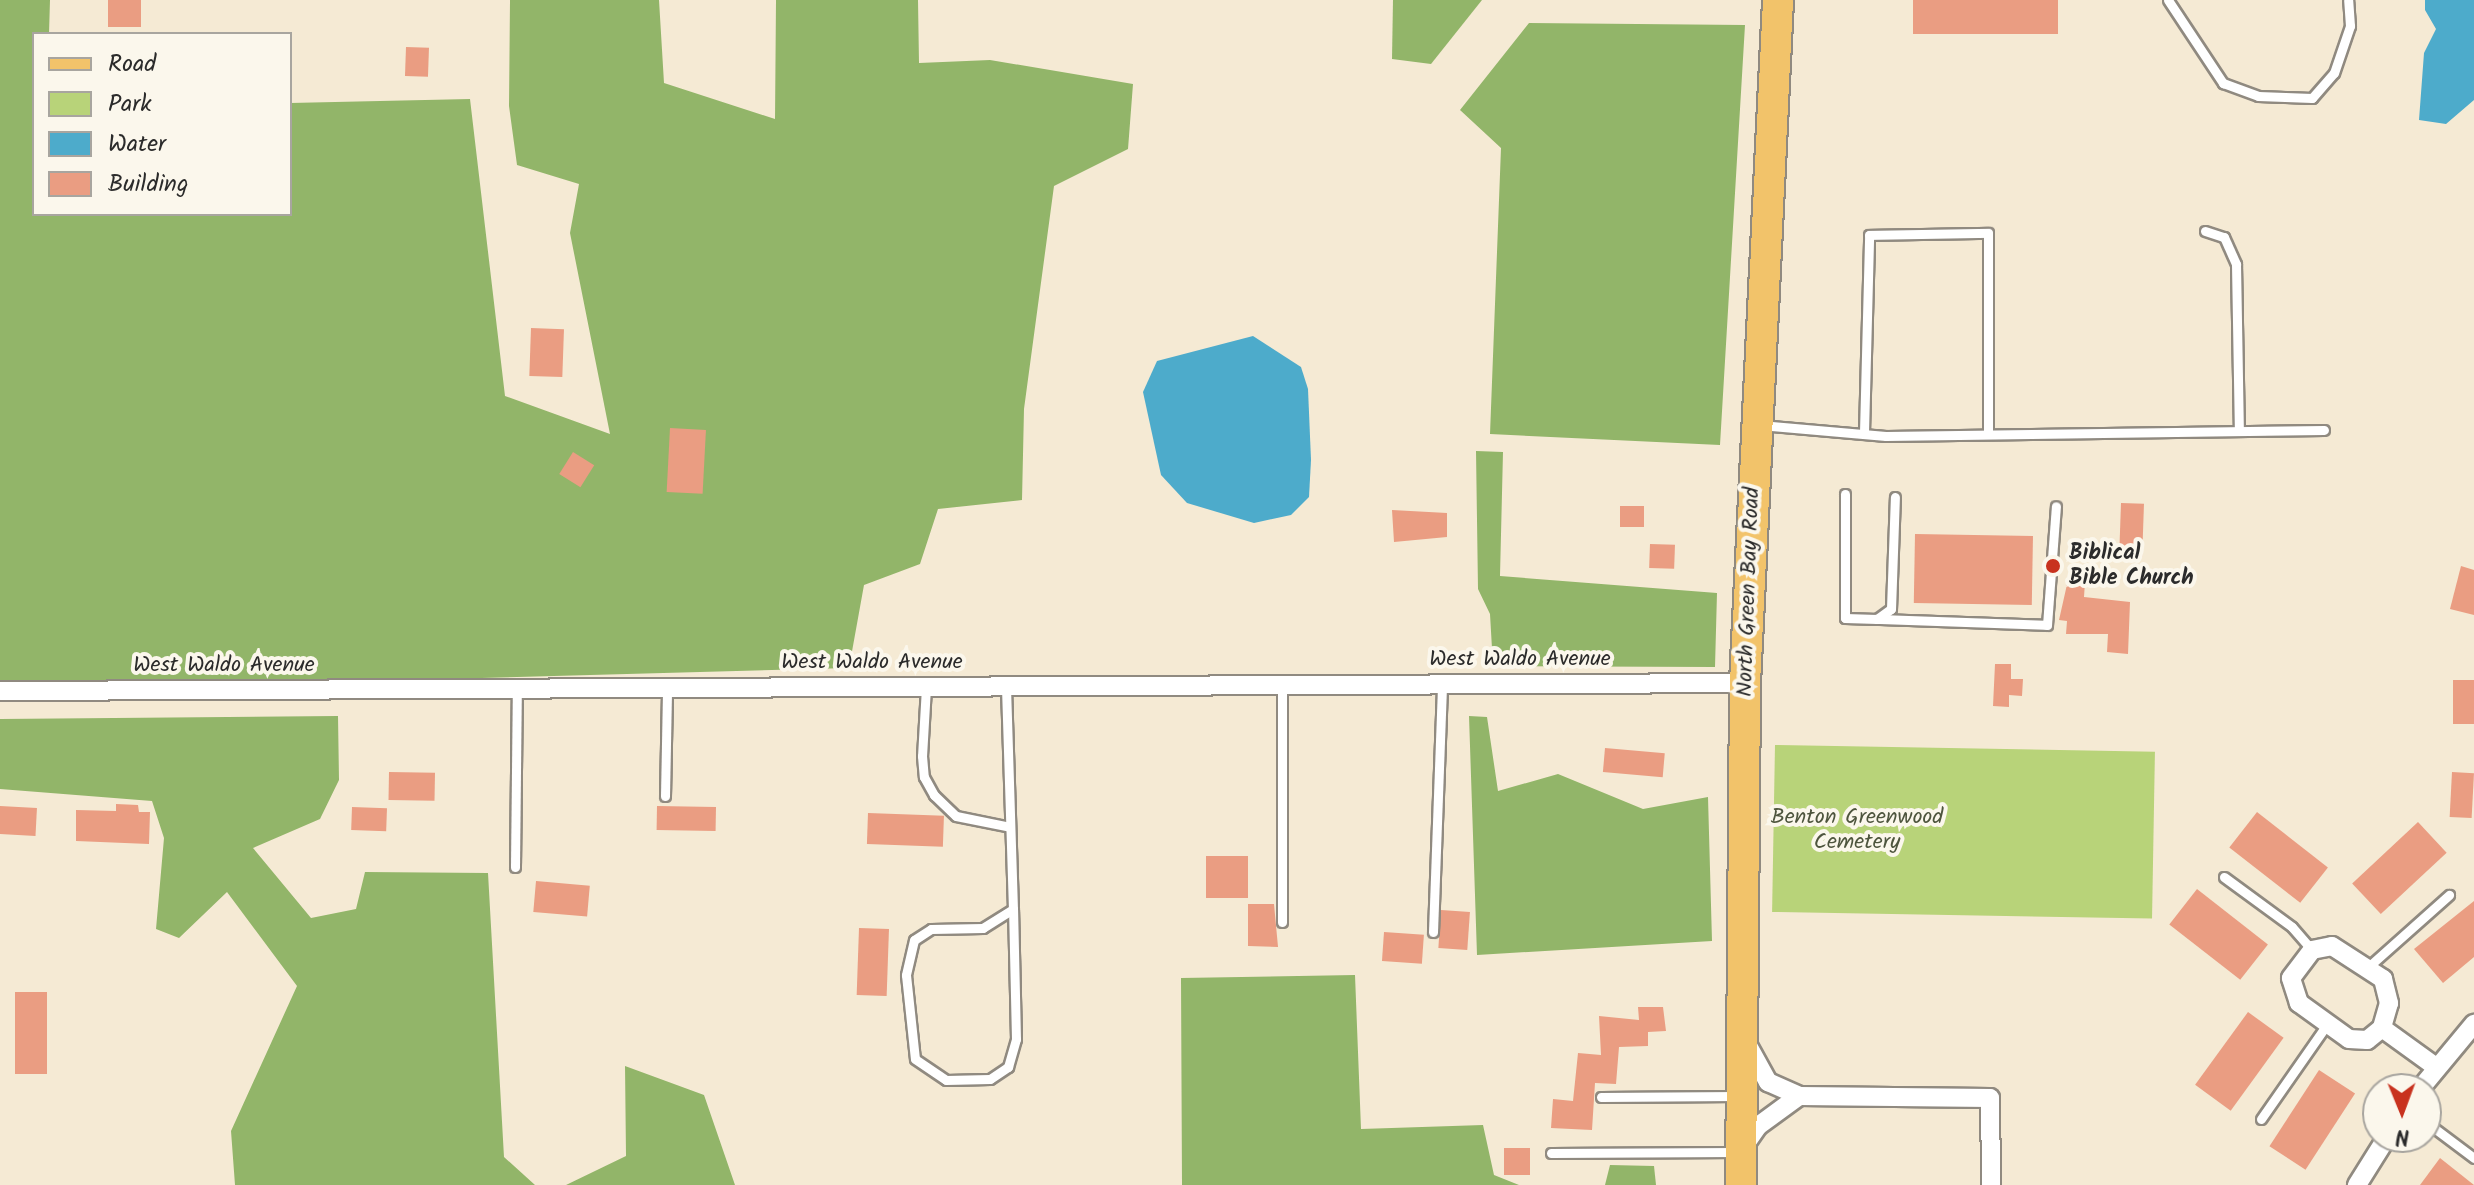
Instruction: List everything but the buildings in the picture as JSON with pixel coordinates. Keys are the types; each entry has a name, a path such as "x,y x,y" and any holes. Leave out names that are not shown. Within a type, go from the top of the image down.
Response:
{"main road":[{"name":"North Green Bay Road","path":"1741,1185 1745,683 1778,0"}],"street":[{"name":"West Waldo Avenue","path":"0,691 1745,683"},
{"path":"2332,946 2367,968 2383,979 2389,1003 2382,1028 2367,1040 2349,1039 2299,1003 2291,978 2312,950 2332,946"},
{"path":"2432,1073 2474,1024"},
{"path":"2382,1028 2436,1067"},
{"path":"1740,1031 1768,1082 1799,1096 1990,1098 1991,1185"},
{"path":"1741,1152 1758,1126 1799,1096"},
{"path":"2357,1185 2377,1153"}],"lane":[{"path":"2168,0 2223,83 2258,96 2312,98 2334,73 2350,26 2348,0"},
{"path":"2205,231 2224,237 2236,264 2239,431"},
{"path":"1864,432 1869,235 1988,233 1988,434"},
{"path":"1757,425 1864,432 1988,434 2324,430"},
{"path":"1845,494 1841,613 1845,618 2047,625 2056,506"},
{"path":"1877,619 1891,609 1895,497"},
{"path":"1282,685 1282,922"},
{"path":"1433,932 1442,685"},
{"path":"926,687 922,756 924,777 934,795 956,816 1010,827"},
{"path":"1006,687 1013,909 1016,1039 1008,1067 990,1079 946,1080 915,1059 906,975 914,940 931,929 983,928 1013,909"},
{"path":"665,796 667,688"},
{"path":"515,867 517,689"},
{"path":"2224,877 2292,927 2312,950"},
{"path":"2367,968 2449,895"},
{"path":"2261,1119 2328,1023"},
{"path":"1601,1097 1740,1095"},
{"path":"2442,1134 2474,1158"},
{"path":"1551,1153 1741,1152"}],"green space":[{"path":"0,0 50,0 49,32 32,32 32,216 292,216 292,103 470,99 505,396 610,434 570,233 579,184 517,165 509,106 510,0 659,0 664,83 775,119 776,0 918,0 919,63 990,60 1133,84 1128,149 1054,186 1024,409 1022,500 938,509 920,564 864,585 849,668 0,691"},
{"path":"1393,0 1482,0 1431,64 1392,59"},
{"path":"1529,23 1745,25 1720,445 1490,434 1501,148 1460,110"},
{"path":"1476,451 1503,452 1500,576 1717,593 1715,667 1493,666 1490,614 1478,589"},
{"path":"338,716 339,780 320,819 253,848 311,918 356,909 365,872 488,873 504,1157 535,1185 235,1185 231,1131 297,986 227,892 179,938 156,929 164,838 152,801 0,789 0,719"},
{"path":"1469,716 1487,717 1498,791 1558,774 1643,809 1708,797 1712,941 1477,955"},
{"name":"Benton Greenwood Cemetery","path":"1775,745 2155,752 2152,919 1772,912"},
{"path":"1355,975 1361,1129 1483,1125 1494,1175 1519,1185 1182,1185 1181,978"},
{"path":"625,1066 704,1095 735,1185 566,1185 626,1156"},
{"path":"1610,1165 1654,1166 1656,1185 1605,1185"}],"water":[{"path":"2425,0 2474,0 2474,100 2446,124 2419,120 2424,53 2436,29 2425,10"},
{"path":"1253,336 1301,367 1308,389 1311,460 1309,497 1291,515 1254,523 1187,503 1161,475 1143,392 1157,361"}],"place":[{"name":"Biblical Bible Church","path":"2053,566"}]}
